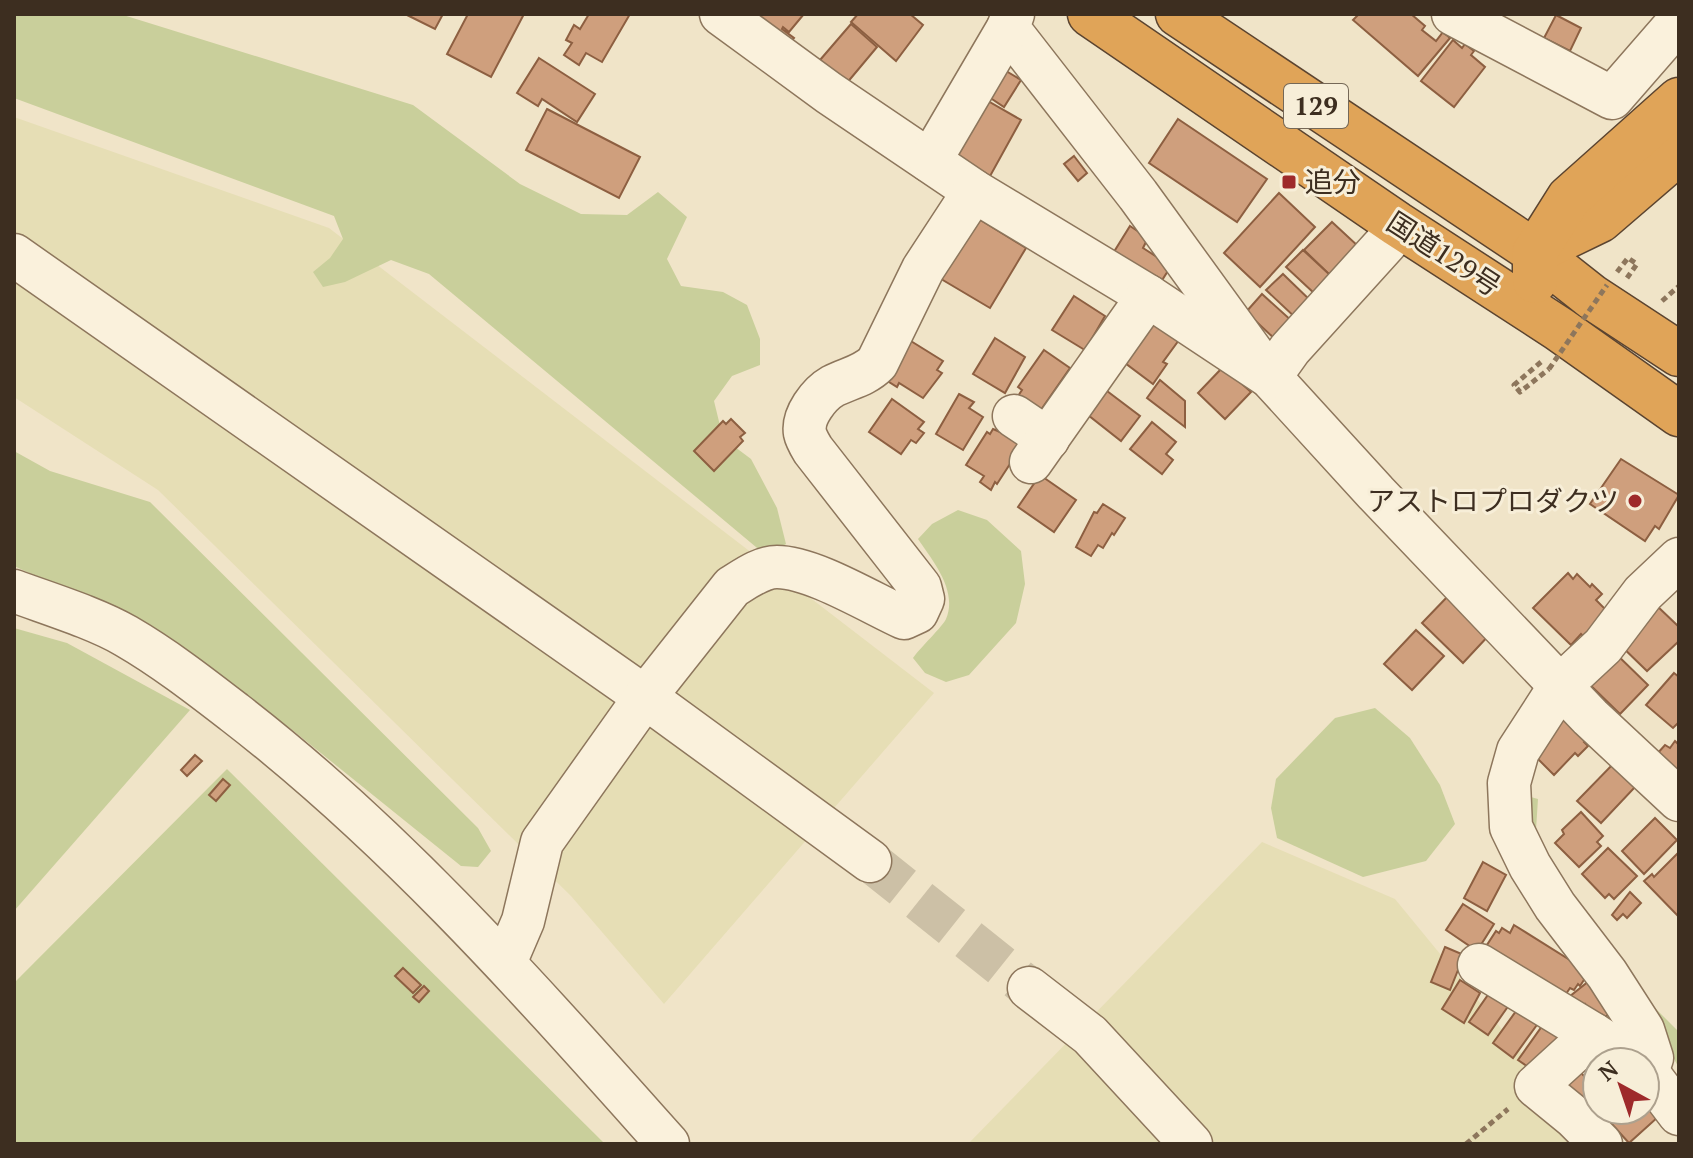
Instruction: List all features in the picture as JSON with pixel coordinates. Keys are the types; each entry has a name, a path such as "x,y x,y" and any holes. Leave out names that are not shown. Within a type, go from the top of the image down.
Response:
{"highway":[{"name":"国道129号","path":"1090,14 1447,257 1550,353 1679,414"},
{"name":"国道129号","path":"1178,14 1535,252 1599,291 1679,354"},
{"path":"1447,257 1496,262 1535,252 1584,209 1679,100"},
{"path":"1454,198 1492,206 1584,209 1679,152"},
{"path":"1584,209 1588,248 1599,291"},
{"path":"1535,252 1534,276 1550,353"}],"street":[{"path":"721,14 829,93 974,191 1148,296 1270,377"},
{"path":"1453,14 1612,98 1679,21"},
{"path":"930,161 1010,21 1270,377 1560,686 1679,800"},
{"path":"505,963 523,921 542,842 645,697 732,587 749,576 775,567 804,571 904,618 917,612 923,599 920,587 813,450 805,433 806,418 830,388 867,373 877,363 923,269 974,191"},
{"path":"1270,377 1290,349 1386,243 1397,224"},
{"path":"14,255 645,697 870,861"},
{"path":"1014,416 1040,450 1148,296"},
{"path":"1648,1046 1643,1030 1607,974 1555,906 1530,866 1511,827 1509,783 1518,751 1560,686 1603,646 1643,593 1669,579"},
{"path":"14,591 124,635 186,676 283,750 372,830 505,963 668,1144"},
{"path":"1479,965 1611,1046"},
{"path":"1029,988 1090,1035 1191,1144"},
{"path":"1593,1034 1536,1086 1556,1100 1601,1144"},
{"path":"1661,1091 1679,1114"}],"path":[{"path":"1550,353 1514,385 1520,392 1599,291"},
{"path":"1466,1144 1536,1086"}],"shaded area":[{"path":"14,117 329,228 934,693 664,1004 571,896 158,490 14,397"},
{"path":"1262,842 1395,899 1596,1144 968,1144"}],"green space":[{"path":"14,14 120,14 413,105 520,184 581,214 627,215 658,192 687,217 667,259 681,286 723,292 747,305 760,339 760,365 732,376 714,401 723,438 751,459 777,508 786,544 768,557 429,274 391,260 345,282 323,287 313,272 330,258 343,239 334,216 14,98"},
{"path":"14,451 50,471 150,502 478,828 491,851 478,867 461,866 291,729 119,614 14,566"},
{"path":"958,510 987,520 1021,551 1025,584 1016,623 969,675 946,682 925,673 913,658 944,622 949,608 942,577 918,539 932,524"},
{"path":"14,628 67,643 190,710 14,911"},
{"path":"1375,708 1410,738 1440,785 1455,824 1426,861 1363,877 1277,838 1271,808 1276,779 1335,718"},
{"path":"227,769 605,1144 14,1144 14,983"},
{"path":"1527,796 1538,799 1535,845 1560,898 1679,1032 1679,1068 1646,1008 1554,898 1528,849"}],"building":[{"path":"405,14 443,14 435,29"},
{"path":"468,14 524,14 491,77 447,54"},
{"path":"589,14 630,14 602,62 586,53 579,65 564,55 572,43 566,40 574,25 580,29"},
{"path":"751,14 804,14 789,32 782,29 794,38 789,44"},
{"path":"858,14 910,14 923,25 896,61 851,22"},
{"path":"1359,14 1411,14 1425,26 1422,30 1436,41 1443,32 1450,38 1418,76 1353,20"},
{"path":"1556,15 1581,28 1570,51 1544,38"},
{"path":"851,24 877,47 841,90 814,67"},
{"path":"1453,40 1462,48 1465,44 1474,51 1471,55 1485,67 1454,107 1421,81"},
{"path":"539,58 595,94 577,122 542,99 538,106 517,93"},
{"path":"996,65 1021,80 1004,107 980,91"},
{"path":"981,97 1021,120 989,178 948,156"},
{"path":"547,109 640,157 619,198 526,150"},
{"path":"1178,119 1267,179 1237,222 1149,163"},
{"path":"1074,156 1087,173 1078,181 1064,164"},
{"path":"1279,193 1315,227 1260,287 1224,253"},
{"path":"974,216 1026,248 990,308 931,273"},
{"path":"1332,222 1359,247 1331,276 1304,250"},
{"path":"1130,226 1148,238 1143,248 1171,266 1159,285 1112,255"},
{"path":"1303,250 1331,276 1315,294 1286,267"},
{"path":"1283,274 1313,303 1298,320 1266,290"},
{"path":"1262,294 1293,322 1276,340 1246,312"},
{"path":"1074,296 1105,316 1090,342 1093,344 1088,352 1052,330"},
{"path":"1152,319 1179,340 1163,362 1167,364 1153,384 1121,360"},
{"path":"906,338 943,361 937,370 942,373 923,398 875,373"},
{"path":"995,338 1025,357 1005,393 973,374"},
{"path":"1044,350 1070,368 1036,417 1014,402 1022,390 1018,387"},
{"path":"1223,367 1251,392 1225,419 1198,393"},
{"path":"1160,380 1185,401 1185,427 1147,398"},
{"path":"1107,391 1140,416 1121,441 1088,415"},
{"path":"959,394 974,402 969,408 983,417 963,450 936,434"},
{"path":"892,399 924,422 918,429 924,433 916,443 911,440 901,454 869,432"},
{"path":"731,419 745,433 740,437 743,441 714,471 694,451 723,421 726,424"},
{"path":"1152,422 1176,442 1166,454 1173,460 1162,474 1130,449"},
{"path":"993,429 1019,440 1019,450 991,490 980,482 984,476 966,465 987,432 990,434"},
{"name":"アストロプロダクツ","path":"1621,459 1679,495 1659,529 1655,526 1645,541 1590,504"},
{"path":"1040,475 1076,500 1054,532 1018,507"},
{"path":"1103,504 1125,518 1103,548 1098,545 1091,556 1076,547 1094,512 1097,513"},
{"path":"1568,573 1573,579 1577,574 1590,587 1592,584 1602,594 1596,600 1607,611 1585,638 1581,634 1571,645 1533,608"},
{"path":"1450,594 1491,633 1463,663 1422,623"},
{"path":"1655,604 1679,627 1679,641 1647,671 1615,640"},
{"path":"1416,630 1444,656 1412,690 1384,664"},
{"path":"1611,649 1648,685 1620,714 1583,678"},
{"path":"1674,673 1679,677 1679,722 1673,728 1646,705"},
{"path":"1574,709 1596,731 1584,742 1588,746 1578,756 1575,753 1554,775 1532,753"},
{"path":"1675,741 1679,745 1679,772 1657,754 1665,745 1670,748"},
{"path":"195,755 202,761 187,776 181,770"},
{"path":"1616,761 1636,786 1601,823 1577,801"},
{"path":"223,779 230,785 216,801 209,795"},
{"path":"1581,812 1603,836 1597,842 1601,846 1579,867 1555,843 1564,834 1562,830"},
{"path":"1655,818 1677,840 1644,874 1622,851"},
{"path":"1608,848 1637,876 1614,899 1609,894 1605,898 1582,874"},
{"path":"1679,852 1679,917 1644,881 1652,874 1654,877"},
{"path":"1483,862 1506,875 1487,911 1464,898"},
{"path":"1630,892 1641,903 1627,918 1623,914 1617,920 1612,915"},
{"path":"1463,904 1494,924 1477,951 1446,930"},
{"path":"1514,925 1589,972 1580,986 1578,984 1574,990 1570,988 1564,997 1485,948 1496,931 1499,933 1502,928 1510,933"},
{"path":"1445,947 1464,955 1450,990 1431,982"},
{"path":"403,968 421,985 413,993 395,976"},
{"path":"1460,980 1480,993 1464,1023 1442,1009"},
{"path":"1589,981 1611,1012 1600,1022 1585,1004 1579,1009 1569,997"},
{"path":"424,986 429,991 419,1002 413,997"},
{"path":"1490,992 1509,1005 1488,1035 1469,1022"},
{"path":"1519,1007 1539,1022 1513,1058 1493,1043"},
{"path":"1545,1022 1565,1036 1534,1071 1518,1060"},
{"path":"1579,1071 1581,1073 1581,1103 1565,1083"},
{"path":"1613,1126 1648,1126 1629,1143"}],"tunnel":[{"path":"870,861 1029,988"}],"place":[{"name":"追分","path":"1289,182"},
{"name":"アストロプロダクツ","path":"1635,501"}]}
